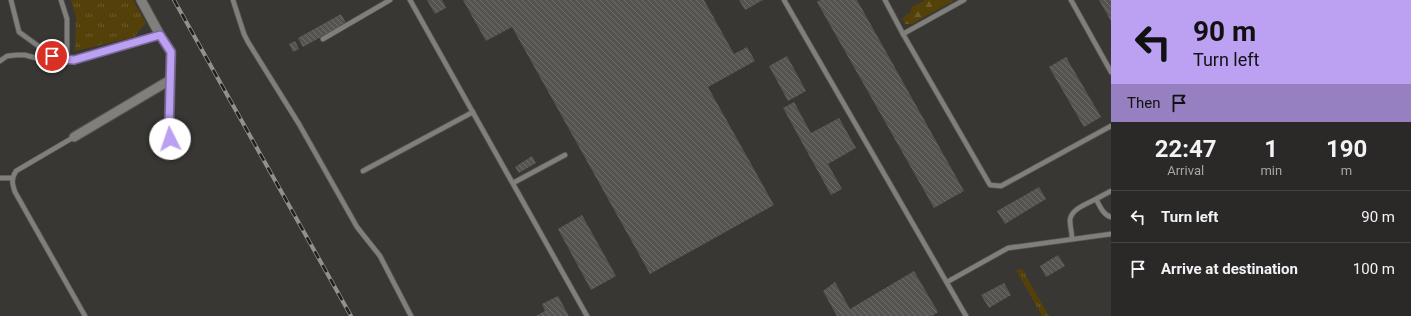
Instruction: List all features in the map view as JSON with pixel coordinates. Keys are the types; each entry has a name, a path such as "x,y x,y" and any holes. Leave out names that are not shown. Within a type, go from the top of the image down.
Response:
{"street":[{"path":"141,0 171,52 169,128 170,139 176,149"},
{"path":"74,137 170,80"}],"lane":[{"path":"11,0 19,32 52,56 67,54 67,18 61,0"},
{"path":"233,0 248,42 299,124 357,227 380,256 411,316"},
{"path":"323,39 390,0"},
{"path":"410,0 587,316"},
{"path":"885,0 990,185 1001,186 1111,126"},
{"path":"903,34 964,0"},
{"path":"1071,0 1111,72"},
{"path":"786,1 966,316"},
{"path":"0,61 7,56 25,55 58,64 160,35"},
{"path":"62,55 64,59 74,60"},
{"path":"363,171 473,112"},
{"path":"74,137 16,171 12,178 12,182 15,192 85,316"},
{"path":"513,183 566,155"},
{"path":"0,178 12,178"},
{"path":"1072,239 1070,220 1072,214 1078,209 1111,191"},
{"path":"1096,199 1101,210 1111,217"},
{"path":"947,282 1008,248 1111,234"}],"green space":[{"path":"71,0 133,0 146,23 134,37 75,51 76,17"},
{"path":"925,0 955,0 912,24 905,24 902,18 911,12 911,7"},
{"path":"1022,269 1049,316 1042,316 1016,270"}],"building":[{"path":"427,0 442,0 446,8 435,14"},
{"path":"463,0 704,0 734,54 747,47 755,61 708,87 774,205 650,274 512,27 486,41"},
{"path":"739,0 763,0 745,10"},
{"path":"820,0 857,0 964,191 934,208 817,2"},
{"path":"1099,0 1111,0 1111,21"},
{"path":"341,14 346,23 303,47 298,38"},
{"path":"295,41 299,49 293,52 289,44"},
{"path":"787,56 806,91 788,101 769,66"},
{"path":"1066,57 1101,117 1084,127 1049,67"},
{"path":"794,102 811,133 839,118 856,148 828,164 842,189 831,195 783,108"},
{"path":"532,156 536,163 519,173 515,167"},
{"path":"1039,187 1046,199 1005,224 997,211"},
{"path":"582,215 616,276 591,290 558,229"},
{"path":"1058,255 1065,266 1046,277 1040,266"},
{"path":"914,271 938,312 932,316 837,316 823,291 835,282 850,309"},
{"path":"1004,283 1011,295 989,308 981,295"},
{"path":"558,296 569,316 536,316 545,311 542,304"}],"railway":[{"path":"174,0 351,316"}],"route":[{"path":"52,56 62,55 64,59 74,60 160,35 171,52 170,139"}]}
